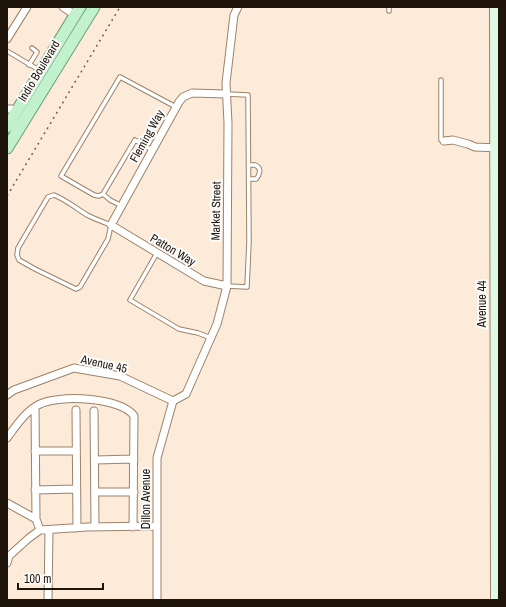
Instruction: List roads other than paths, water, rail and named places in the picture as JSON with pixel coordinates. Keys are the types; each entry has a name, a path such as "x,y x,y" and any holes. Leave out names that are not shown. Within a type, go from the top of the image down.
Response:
{"main road":[{"path":"77,11 79,16 93,8"},
{"name":"Indio Boulevard","path":"7,148 93,8"},
{"path":"54,72 59,56 74,30 77,11"},
{"name":"Indio Boulevard","path":"7,127 12,111 41,71 77,11"},
{"path":"7,140 16,126 17,119 12,111 26,109 36,102"}],"street":[{"path":"7,39 27,7"},
{"path":"63,7 77,11"},
{"name":"Market Street","path":"173,401 186,394 217,324 227,286 228,123 226,83 234,15 238,7"},
{"name":"Avenue 44","path":"495,7 497,76 496,600"},
{"name":"Fleming Way","path":"111,226 176,107 183,97 192,93 226,94"},
{"path":"444,141 453,140 475,147 497,148"},
{"name":"Patton Way","path":"111,226 204,281 227,286"},
{"name":"Avenue 45","path":"7,396 14,390 74,368 120,376 173,401"},
{"path":"7,438 31,410 39,404 47,401 57,399 86,398 105,401 132,412 134,416 133,527"},
{"name":"Dillon Avenue","path":"157,600 157,458 173,401"},
{"path":"35,407 36,519 40,530"},
{"path":"76,410 77,528"},
{"path":"94,411 95,527"},
{"path":"35,451 76,450"},
{"path":"94,460 134,459"},
{"path":"35,490 76,489"},
{"path":"95,492 134,492"},
{"path":"7,503 36,519"},
{"path":"7,562 9,556 40,530 157,526"},
{"path":"48,600 49,530"}],"lane":[{"path":"30,65 37,52 32,48"},
{"path":"7,51 41,71"},
{"path":"152,150 135,140 103,194 99,196 94,195 61,176 120,77 176,107"},
{"path":"441,80 441,140 444,141"},
{"path":"226,94 248,95 249,165 249,242 247,287 227,286"},
{"path":"249,165 256,165 260,171 260,174 256,179 249,179"},
{"path":"103,194 110,200 122,206"},
{"path":"51,196 61,198 89,216 111,226 108,239 80,287 76,289 19,260 17,255 18,248 48,197 51,196"},
{"path":"157,253 130,300 179,329 198,333 211,338"}],"railway":[{"path":"7,196 120,7"}]}
